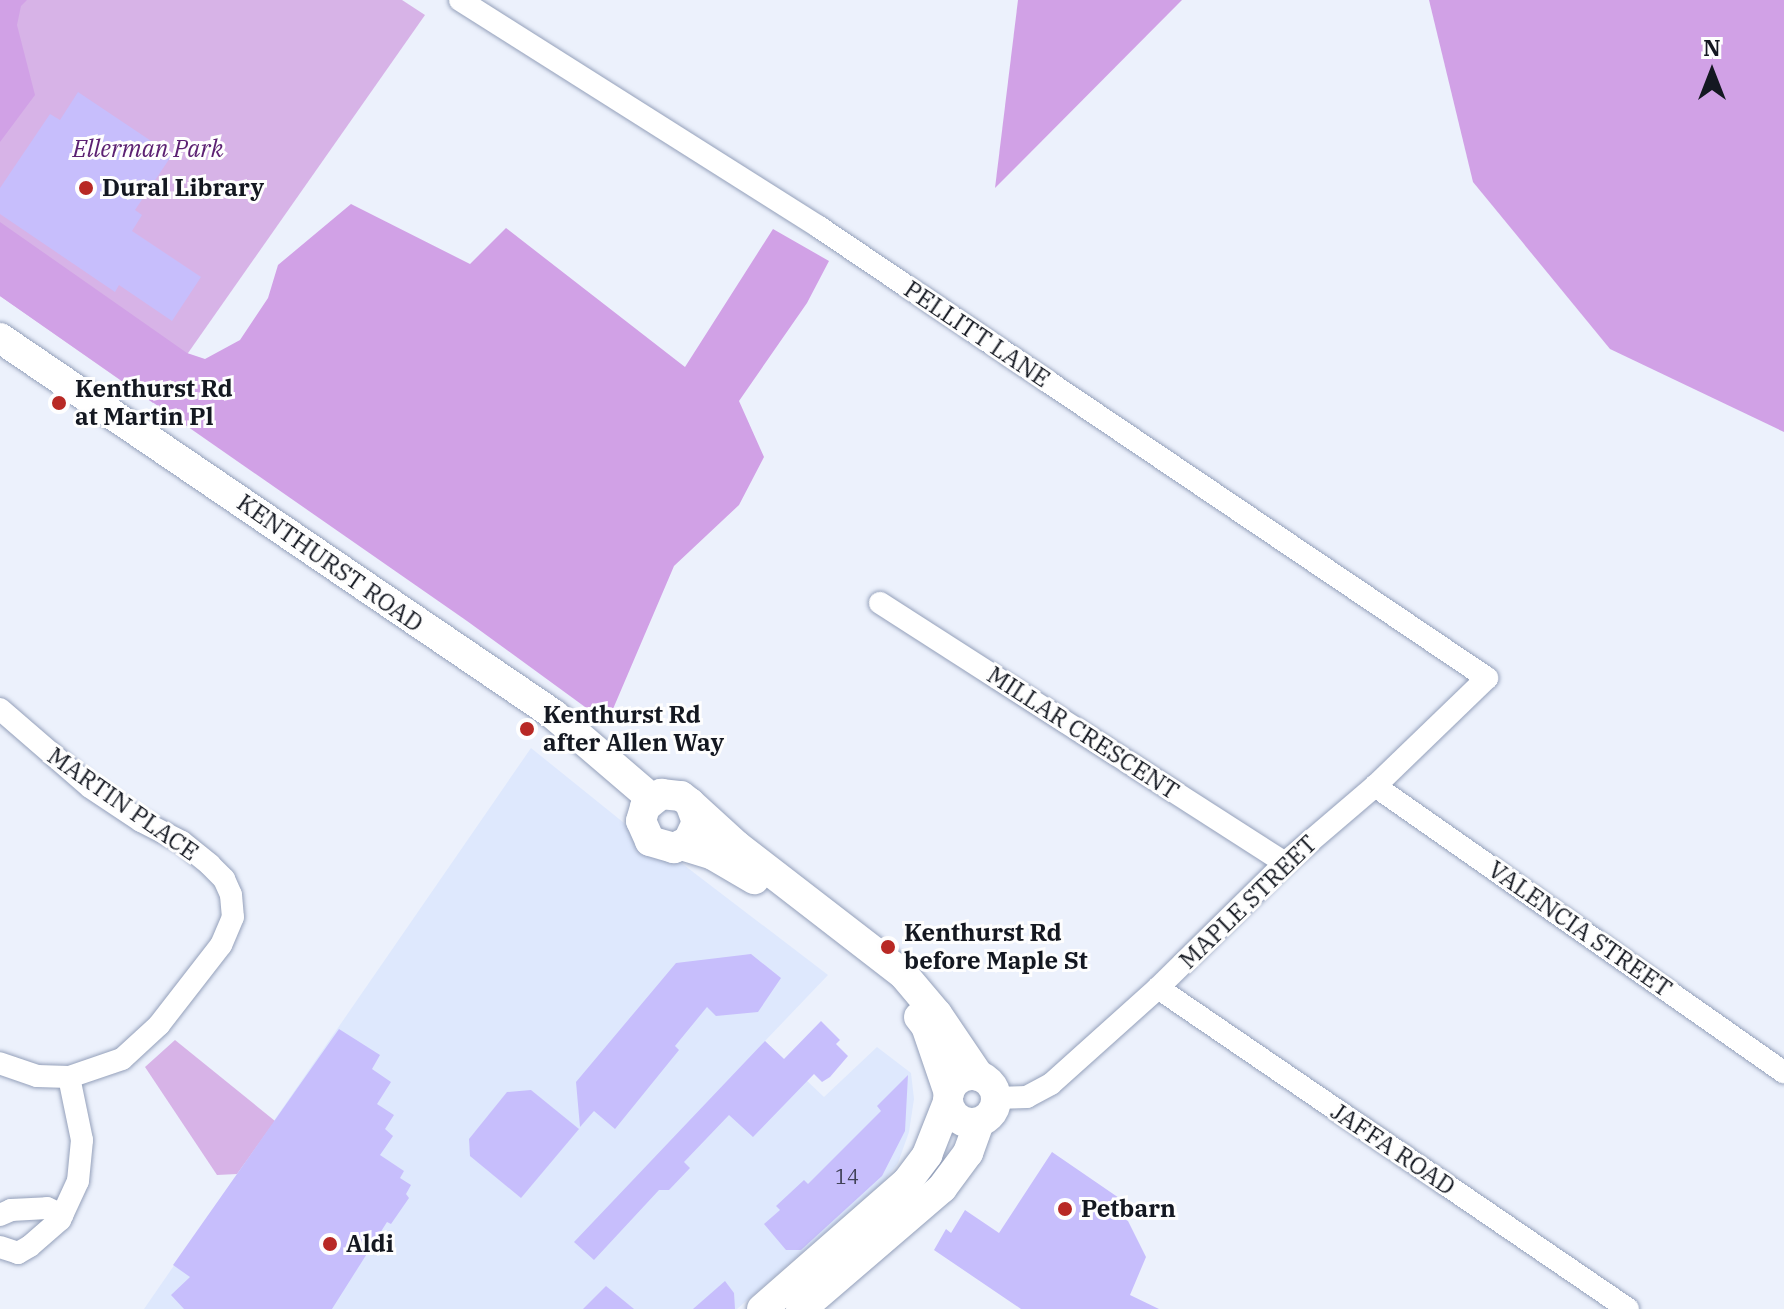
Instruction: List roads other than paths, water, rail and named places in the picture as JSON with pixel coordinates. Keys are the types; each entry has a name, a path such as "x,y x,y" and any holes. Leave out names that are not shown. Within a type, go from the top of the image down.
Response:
{"main road":[{"name":"KENTHURST ROAD","path":"0,338 553,714 652,799"},
{"path":"785,1305 942,1188 968,1153 979,1123 992,1113 988,1087 937,1014 904,975 736,845 690,803 671,794 652,799 642,814 645,835 657,846 681,845 713,855 742,869 899,993 926,1026 958,1120 979,1123"},
{"path":"681,845 694,832 697,822 690,803"},
{"path":"785,1305 907,1182 927,1155 957,1080 988,1087"}],"street":[{"name":"PELLITT LANE","path":"460,0 819,227 1487,678"},
{"name":"MILLAR CRESCENT","path":"880,603 1285,863"},
{"name":"MAPLE STREET","path":"988,1087 1027,1097 1051,1084 1158,988 1285,863 1375,786 1487,678"},
{"name":"MARTIN PLACE","path":"0,709 90,787 141,821 182,842 224,879 231,895 233,917 221,945 159,1025 122,1059 69,1077"},
{"name":"VALENCIA STREET","path":"1375,786 1784,1072"},
{"name":"JAFFA ROAD","path":"1158,988 1628,1309"},
{"path":"0,1063 37,1076 69,1077 82,1140 82,1169 62,1215 30,1246 18,1253 0,1247"},
{"path":"0,1215 11,1210 47,1208 62,1215"}],"place":[{"name":"Dural Library","path":"86,188"},
{"name":"Kenthurst Rd at Martin Pl","path":"59,403"},
{"name":"Kenthurst Rd after Allen Way","path":"527,729"},
{"name":"Kenthurst Rd before Maple St","path":"888,947"},
{"name":"Petbarn","path":"1065,1209"},
{"name":"Aldi","path":"330,1244"}],"park label":[{"name":"Ellerman Park","path":"148,149"}]}
